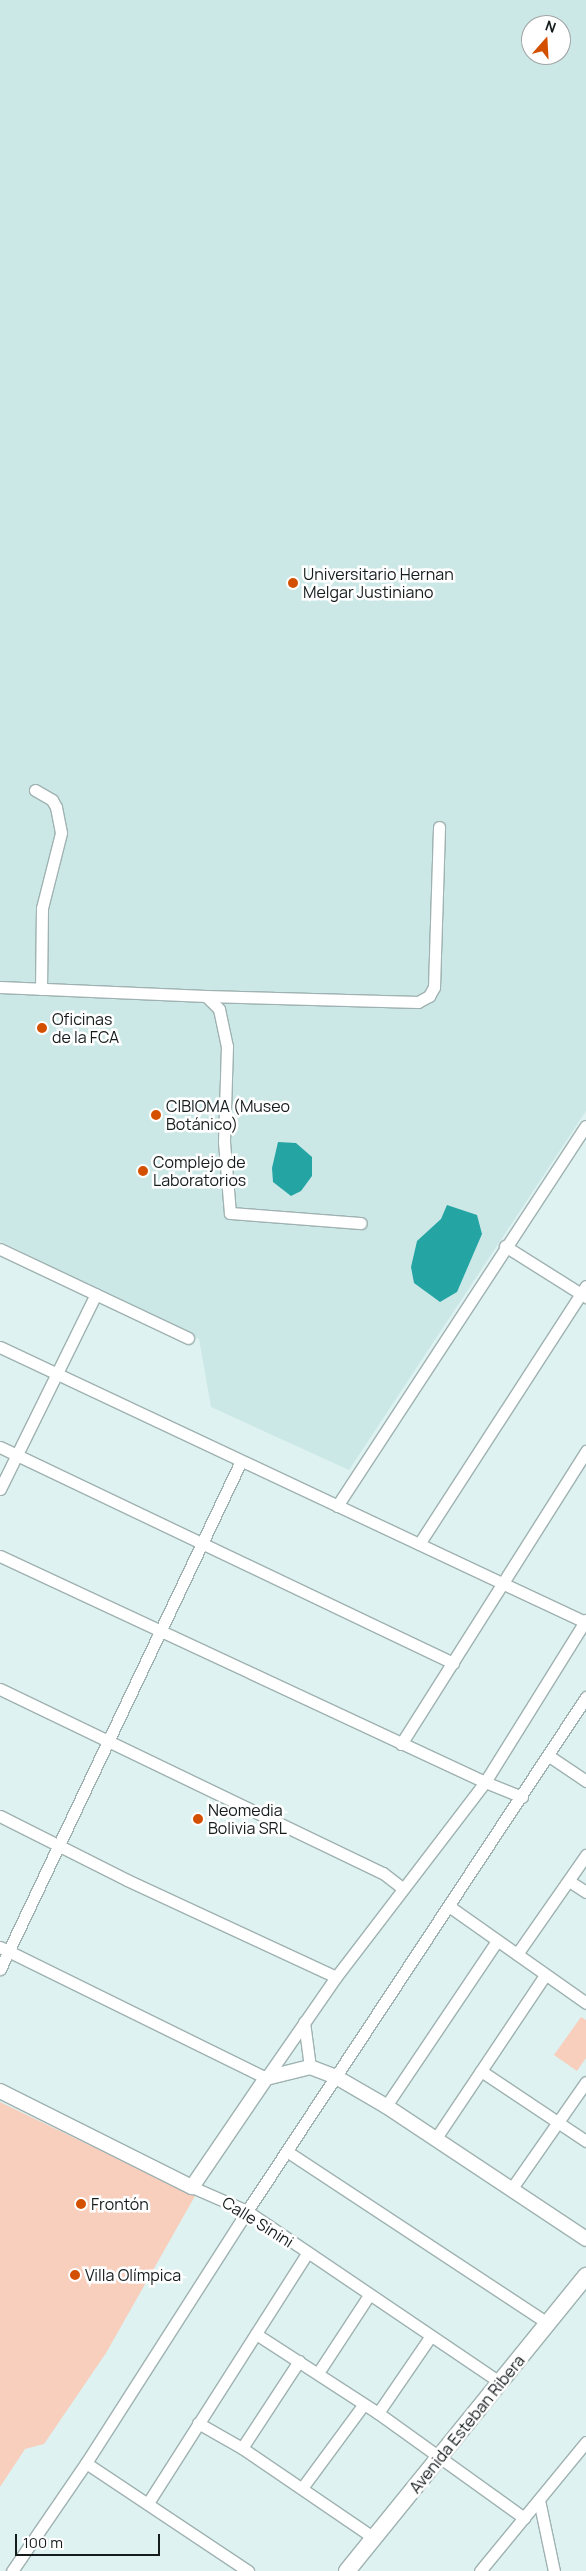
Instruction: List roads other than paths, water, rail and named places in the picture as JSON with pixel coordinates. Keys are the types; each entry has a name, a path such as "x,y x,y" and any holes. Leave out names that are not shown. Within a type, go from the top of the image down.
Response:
{"main road":[{"name":"Avenida Esteban Ribera","path":"362,2571 500,2382 586,2276"},
{"name":"Avenida Esteban Ribera","path":"348,2571 374,2538 444,2460 586,2291"}],"street":[{"path":"36,790 52,800 56,806 61,833 42,908 41,989"},
{"path":"0,987 206,996 418,1002 429,996 434,987 439,827"},
{"path":"206,996 220,1008 227,1046 224,1142 230,1214 361,1223"},
{"path":"337,1506 505,1246 586,1126"},
{"path":"419,1544 584,1292 505,1246"},
{"path":"0,1249 188,1338"},
{"path":"0,1489 96,1294"},
{"path":"0,1348 58,1372 241,1461 586,1621 485,1782 402,1888 336,1977 192,2187"},
{"path":"0,1447 202,1541 453,1663"},
{"path":"401,1744 453,1663 501,1582 586,1451"},
{"path":"0,1969 4,1950 59,1845 241,1461"},
{"path":"0,1556 401,1744 522,1797"},
{"path":"0,1689 108,1739 382,1873 402,1888"},
{"path":"12,2571 86,2463 244,2210 288,2152 586,1697"},
{"path":"549,1756 586,1781"},
{"path":"0,1816 127,1880 336,1977"},
{"path":"517,1954 586,1855"},
{"path":"569,1881 586,1892"},
{"path":"450,1907 586,2002"},
{"path":"386,2106 497,1941"},
{"path":"4,1950 266,2078 310,2067 336,2077 436,2138 586,2239"},
{"path":"436,2138 545,1975"},
{"path":"304,2022 310,2067"},
{"path":"481,2071 586,2141"},
{"path":"512,2188 586,2082"},
{"name":"Calle Sinini","path":"0,2091 192,2187 224,2198 500,2382"},
{"path":"288,2152 547,2323"},
{"path":"148,2504 307,2253"},
{"path":"318,2373 369,2295"},
{"path":"256,2334 378,2413 524,2518"},
{"path":"378,2413 430,2337"},
{"path":"242,2448 299,2361"},
{"path":"302,2488 364,2404"},
{"path":"198,2423 242,2448 374,2538"},
{"path":"480,2571 586,2442"},
{"path":"86,2463 248,2571"},
{"path":"539,2500 554,2571"}],"water":[{"path":"278,1142 296,1143 312,1157 312,1176 301,1191 291,1196 273,1182 272,1168"},
{"path":"447,1205 477,1215 482,1234 457,1292 440,1302 414,1283 411,1267 417,1241 441,1219"}],"place":[{"name":"Universitario Hernan Melgar Justiniano","path":"293,583"},
{"name":"Oficinas de la FCA","path":"42,1028"},
{"name":"CIBIOMA (Museo Botánico)","path":"156,1115"},
{"name":"Complejo de Laboratorios","path":"143,1171"},
{"name":"Neomedia Bolivia SRL","path":"198,1819"},
{"name":"Frontón","path":"81,2204"},
{"name":"Villa Olímpica","path":"75,2275"}]}
